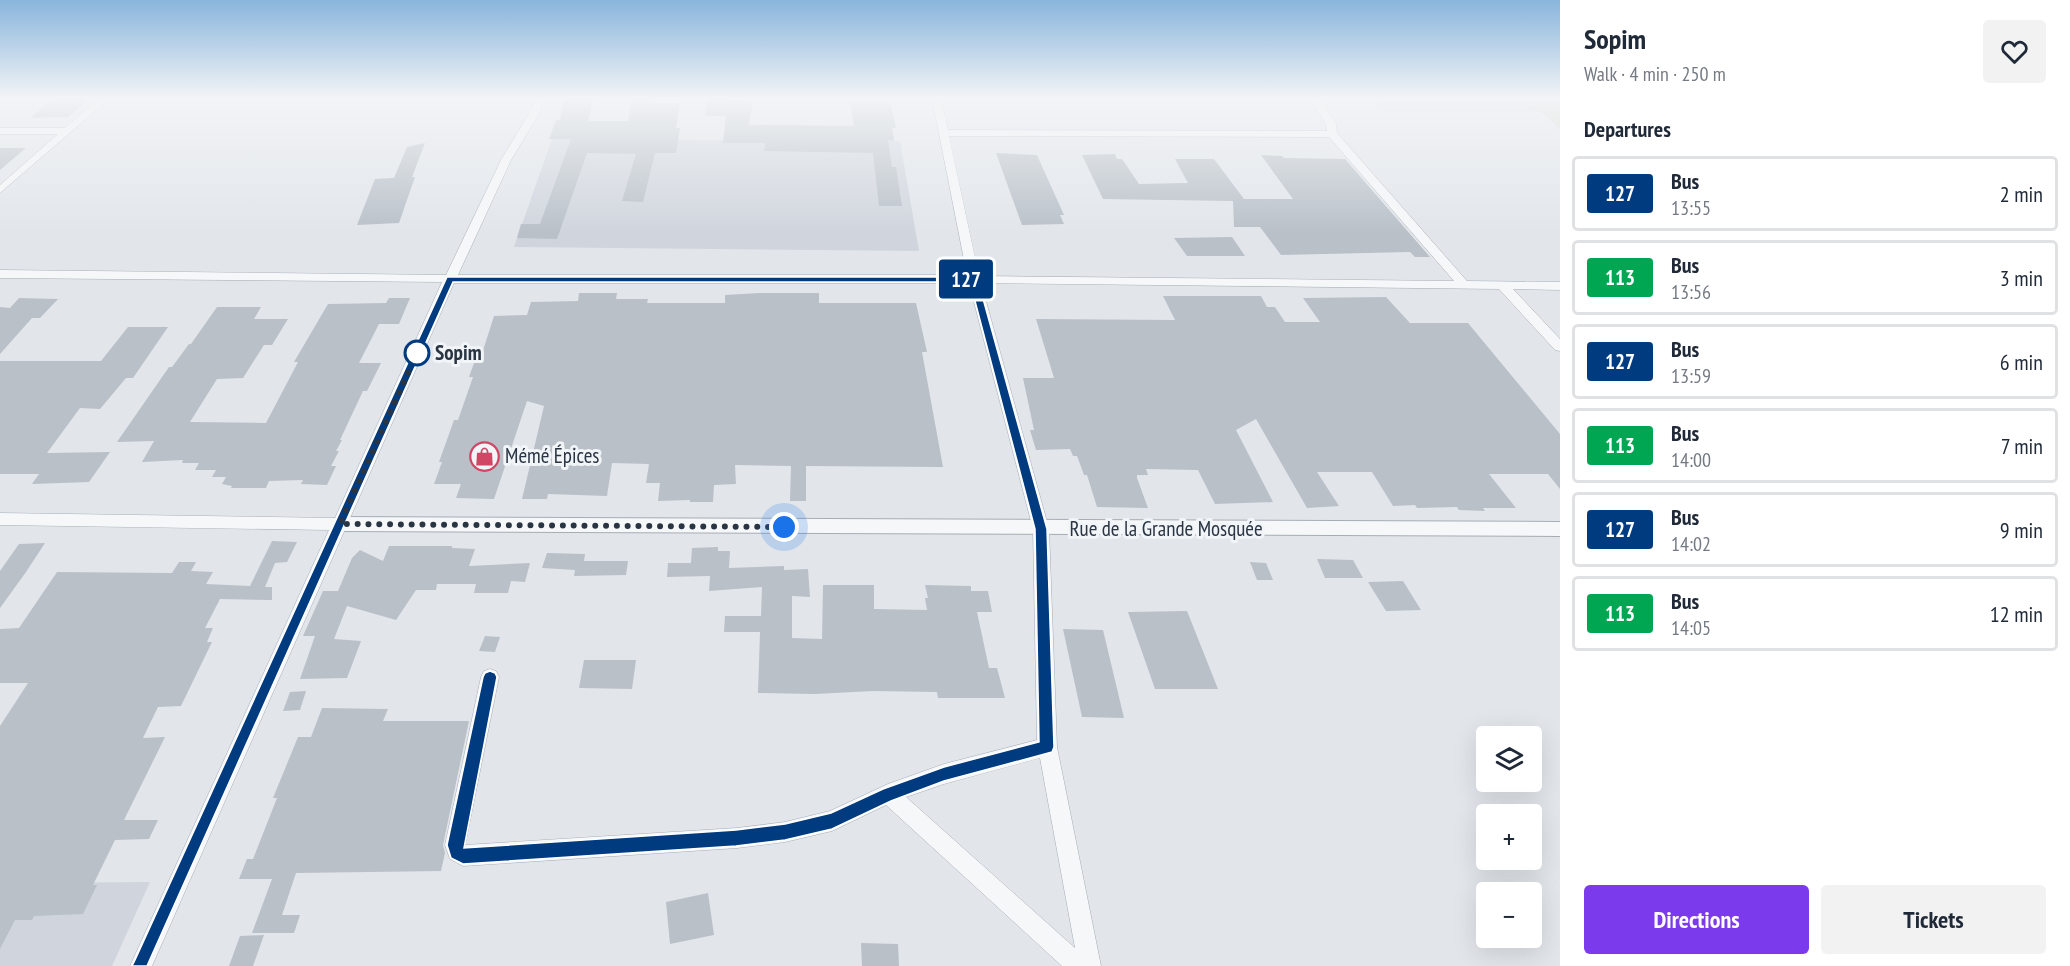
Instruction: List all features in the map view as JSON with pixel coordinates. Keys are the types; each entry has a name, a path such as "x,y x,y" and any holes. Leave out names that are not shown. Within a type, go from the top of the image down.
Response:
{"street":[{"path":"0,190 53,143"},
{"path":"141,966 450,279 516,143"},
{"path":"945,143 974,279 1041,529 1047,747 1090,966"},
{"path":"1340,143 1463,284"},
{"path":"0,274 450,279 974,279 1560,286"},
{"path":"1503,286 1560,347"},
{"path":"0,519 340,524"},
{"name":"Rue de la Grande Mosquée","path":"340,524 1560,530"},
{"path":"490,677 455,845 457,852 463,856 736,838 785,832 832,821 888,794 944,774 1047,747"},
{"path":"888,794 1079,966"}],"shaded area":[{"path":"551,143 900,143 919,251 514,247"},
{"path":"150,882 112,966 0,966 0,883"}],"building":[{"path":"425,143 412,177 415,177 399,223 357,225 375,179 394,178 407,147"},
{"path":"570,143 678,143 676,153 655,153 643,202 622,201 636,154 587,153 557,239 517,238 521,224 540,224"},
{"path":"765,143 888,143 892,167 896,167 902,206 879,206 873,153 764,151"},
{"path":"0,148 26,148 0,170"},
{"path":"996,153 1037,155 1064,215 1060,215 1064,224 1022,225"},
{"path":"1115,154 1117,159 1122,159 1139,184 1188,183 1175,159 1214,159 1244,199 1293,199 1261,155 1284,158 1345,159 1430,257 1415,257 1410,252 1281,255 1260,227 1234,227 1233,201 1103,199 1082,155"},
{"path":"1232,237 1245,256 1187,256 1174,238"},
{"path":"579,293 617,293 616,299 648,299 647,303 725,303 725,295 819,293 819,303 916,303 927,352 922,352 943,467 806,466 806,501 790,501 791,466 735,465 736,484 714,485 713,502 690,502 690,500 658,501 660,483 646,483 649,464 612,463 607,496 548,494 547,499 522,499 544,406 527,401 494,499 456,498 461,484 434,484 454,420 458,420 473,377 469,377 474,363 479,363 494,316 527,315 531,302 578,301"},
{"path":"1163,296 1261,296 1267,307 1275,307 1285,322 1320,322 1303,298 1386,297 1410,323 1468,323 1560,434 1560,489 1548,474 1489,474 1516,508 1483,508 1485,511 1459,510 1457,507 1417,508 1415,505 1393,506 1372,472 1317,472 1339,506 1307,508 1256,419 1236,430 1273,502 1215,504 1198,470 1146,469 1148,475 1137,475 1137,478 1148,508 1097,507 1087,475 1084,475 1077,456 1073,456 1070,449 1036,450 1030,430 1034,430 1023,378 1054,378 1036,319 1175,320"},
{"path":"19,298 58,299 40,318 32,318 0,354 0,307 10,308"},
{"path":"389,298 410,298 399,324 379,324 359,363 381,363 367,391 363,391 340,440 342,440 336,451 339,451 331,466 336,466 327,485 301,484 303,480 269,481 266,488 231,488 232,486 222,484 226,477 212,477 216,470 195,470 199,463 182,463 183,460 142,462 154,441 117,442 169,367 172,367 191,344 217,307 261,307 254,319 288,319 272,345 264,345 243,378 217,379 190,422 266,423 298,362 294,362 328,304 386,303"},
{"path":"128,327 168,327 133,378 126,378 100,409 80,408 47,453 110,452 89,482 32,484 39,474 0,474 0,361 101,361"},
{"path":"272,541 297,542 287,562 275,563 265,587 272,587 272,600 220,599 205,628 213,628 207,642 212,642 181,706 158,707 143,738 165,737 124,820 158,820 149,839 115,840 93,885 97,885 83,914 34,916 32,920 15,920 0,949 0,726 28,683 0,683 0,629 19,628 57,572 172,573 179,562 196,562 191,571 213,572 206,584 250,586"},
{"path":"45,543 0,608 0,571 19,544"},
{"path":"389,546 452,546 452,548 475,549 469,566 530,563 525,582 511,581 508,593 474,593 476,584 437,584 436,590 416,590 396,620 347,606 334,639 361,641 347,678 300,679 315,636 303,636 323,591 338,591 352,558 360,550 383,561"},
{"path":"718,547 718,551 730,551 729,568 784,566 784,570 808,569 810,597 792,596 792,638 822,639 823,585 874,585 874,609 927,610 925,598 928,598 925,585 971,586 971,591 988,591 992,612 977,612 989,668 997,668 1005,698 938,698 937,692 758,693 760,632 724,632 725,616 761,616 762,587 709,591 710,576 667,577 668,563 691,563 692,548"},
{"path":"547,553 585,554 584,561 628,561 626,575 574,576 575,570 542,568"},
{"path":"1317,559 1353,560 1363,578 1325,578"},
{"path":"1250,562 1266,563 1273,580 1257,580"},
{"path":"1403,581 1421,610 1386,611 1368,582"},
{"path":"1187,611 1218,689 1155,689 1128,612"},
{"path":"1063,629 1103,630 1124,718 1082,717"},
{"path":"485,636 500,637 495,652 479,651"},
{"path":"584,660 636,660 632,689 579,688"},
{"path":"306,691 300,710 283,711 290,692"},
{"path":"322,708 388,709 383,721 469,721 443,845 445,853 441,871 296,873 282,915 300,915 294,933 252,933 272,879 239,879 247,859 253,859 277,798 273,798 298,737 311,737"},
{"path":"708,893 714,935 670,944 666,902"},
{"path":"264,935 253,966 229,966 240,936"},
{"path":"861,943 898,944 899,966 862,966"}],"bus line":[{"name":"127","path":"141,966 450,279 974,279 1041,529 1047,747 944,774 888,794 832,821 785,832 736,838 463,856 457,852 455,845 490,677"}],"place":[{"name":"Sopim","path":"417,353"},
{"name":"Mémé Épices","path":"484,456"}],"route":[{"path":"417,353 340,524 784,527"}]}
